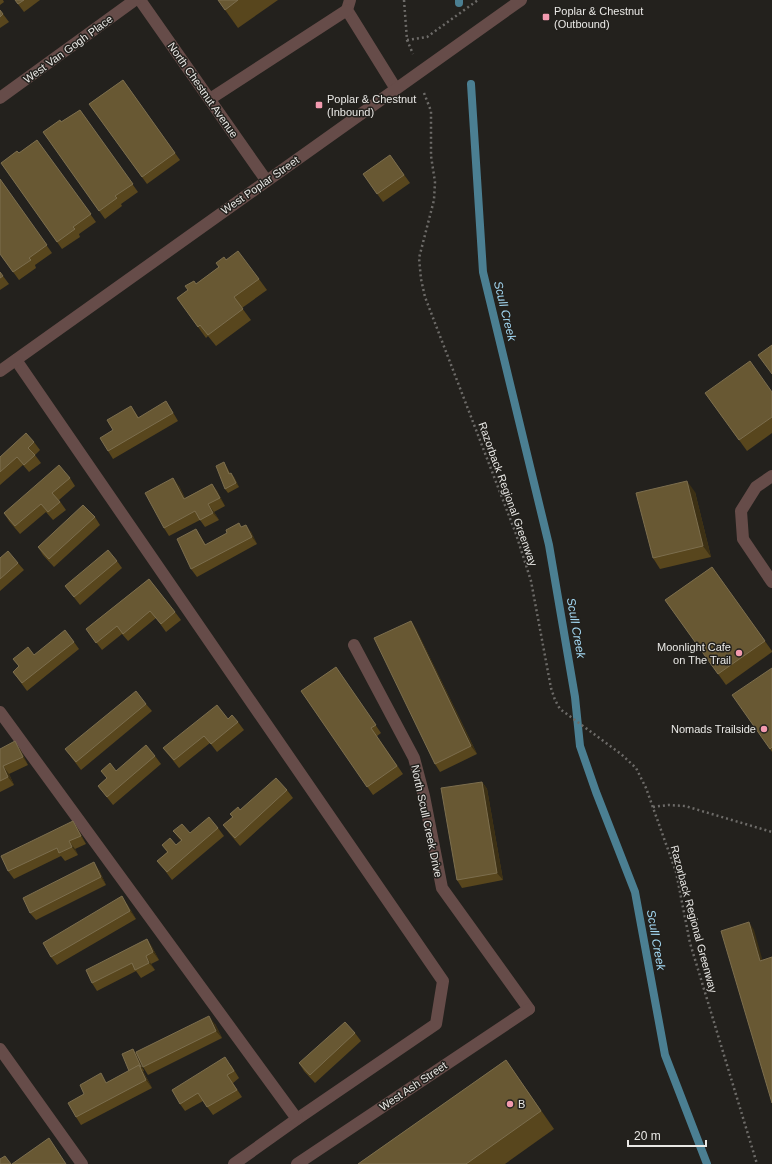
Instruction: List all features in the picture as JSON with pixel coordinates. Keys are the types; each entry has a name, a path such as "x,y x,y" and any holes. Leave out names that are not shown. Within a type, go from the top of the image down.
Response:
{"street":[{"name":"West Van Gogh Place","path":"0,98 135,0"},
{"name":"North Chestnut Avenue","path":"140,0 266,180"},
{"name":"West Poplar Street","path":"0,371 266,180 521,0"},
{"path":"210,99 348,5 396,89"},
{"path":"16,360 443,981 436,1024 234,1164"},
{"path":"772,476 756,487 741,510 743,539 772,582"},
{"name":"North Scull Creek Drive","path":"354,645 414,758 424,796 442,888 529,1009"},
{"path":"0,712 297,1119"},
{"name":"West Ash Street","path":"297,1164 529,1009"},
{"path":"0,1049 82,1164"}],"path":[{"name":"Razorback Regional Greenway","path":"404,0 406,40 413,52 417,74 431,111 431,156 435,182 434,200 420,258 422,285 425,296 516,534 531,580 554,700 560,709 621,754 636,768 646,788 676,872 690,943 757,1164"},
{"path":"406,40 427,37 478,0"},
{"path":"653,807 668,805 685,806 772,832"}],"building":[{"path":"15,0 24,0 18,4"},
{"path":"218,0 238,0 225,10"},
{"path":"0,10 3,14 0,17"},
{"path":"123,80 175,153 142,177 89,104"},
{"path":"80,110 133,184 115,196 117,198 99,211 43,132 60,120 61,122"},
{"path":"37,140 91,214 73,227 75,229 57,242 1,163 17,151 19,153"},
{"path":"390,155 404,175 377,194 363,174"},
{"path":"0,179 47,245 29,258 31,260 13,272 0,254"},
{"path":"238,251 259,279 234,297 243,309 208,335 200,325 198,327 177,298 188,290 185,286 194,281 196,284 219,267 216,263 224,257 226,260"},
{"path":"772,345 772,374 758,355"},
{"path":"750,361 772,392 772,417 739,440 705,393"},
{"path":"166,401 173,413 108,451 100,438 113,430 107,420 131,406 138,418"},
{"path":"26,433 34,442 28,448 35,455 24,465 17,457 0,472 0,457"},
{"path":"224,462 229,474 231,473 236,483 225,489 216,466"},
{"path":"59,465 70,478 52,493 60,502 48,512 41,504 15,526 4,513"},
{"path":"173,478 184,499 212,484 220,498 208,504 213,513 200,520 195,511 164,528 145,493"},
{"path":"687,481 703,546 653,558 636,493"},
{"path":"83,505 95,517 49,559 38,547"},
{"path":"239,523 241,527 246,525 252,537 191,569 177,539 196,529 205,545 227,533 226,530"},
{"path":"108,550 117,561 74,597 65,586"},
{"path":"8,551 18,563 0,579 0,558"},
{"path":"712,567 765,641 718,674 665,600"},
{"path":"149,579 175,612 161,624 150,611 123,634 117,626 96,643 86,629"},
{"path":"411,621 471,746 435,764 374,638"},
{"path":"65,630 74,642 22,683 13,672 19,666 13,659 28,647 34,655"},
{"path":"336,667 376,725 371,728 397,766 367,787 301,691"},
{"name":"Nomads Trailside","path":"772,668 772,747 770,749 732,695"},
{"path":"136,691 146,704 76,762 65,749"},
{"path":"217,705 228,719 232,715 238,722 211,744 204,736 174,760 163,748"},
{"path":"15,741 23,757 3,766 8,777 0,781 0,749"},
{"path":"146,745 155,756 107,797 98,786 107,778 101,771 110,763 116,771"},
{"path":"276,778 287,790 235,838 223,825 233,817 230,814 238,807 240,810"},
{"path":"482,782 497,873 457,880 441,788"},
{"path":"209,817 218,828 167,872 157,861 168,852 162,845 170,838 176,845 182,840 173,831 182,824 190,833"},
{"path":"73,821 81,836 69,841 72,847 59,853 57,848 8,871 1,856"},
{"path":"94,862 101,877 30,913 23,898"},
{"path":"122,896 130,911 51,957 43,943"},
{"path":"749,922 760,961 772,957 772,1103 721,931"},
{"path":"147,939 153,952 146,956 149,963 135,970 132,963 92,983 86,970"},
{"path":"209,1016 216,1031 143,1067 136,1052"},
{"path":"345,1022 355,1033 310,1075 299,1063"},
{"path":"133,1049 141,1067 139,1065 129,1071 122,1054"},
{"path":"225,1057 234,1071 227,1075 237,1090 207,1107 198,1093 180,1104 172,1090"},
{"path":"506,1060 541,1111 466,1164 358,1164"},
{"path":"139,1065 146,1080 76,1117 68,1103 84,1094 80,1085 101,1073 106,1083"},
{"path":"49,1138 66,1164 12,1164"},
{"path":"5,1156 11,1164 0,1164 0,1159"}],"waterway":[{"name":"Scull Creek","path":"471,84 483,272 549,545 575,697 580,746 596,792 635,892 665,1055 707,1164"}],"place":[{"name":"Poplar & Chestnut (Outbound)","path":"546,17"},
{"name":"Poplar & Chestnut (Inbound)","path":"319,105"},
{"name":"Moonlight Cafe on The Trail","path":"739,653"},
{"name":"Nomads Trailside","path":"764,729"},
{"name":"B","path":"510,1104"}]}
